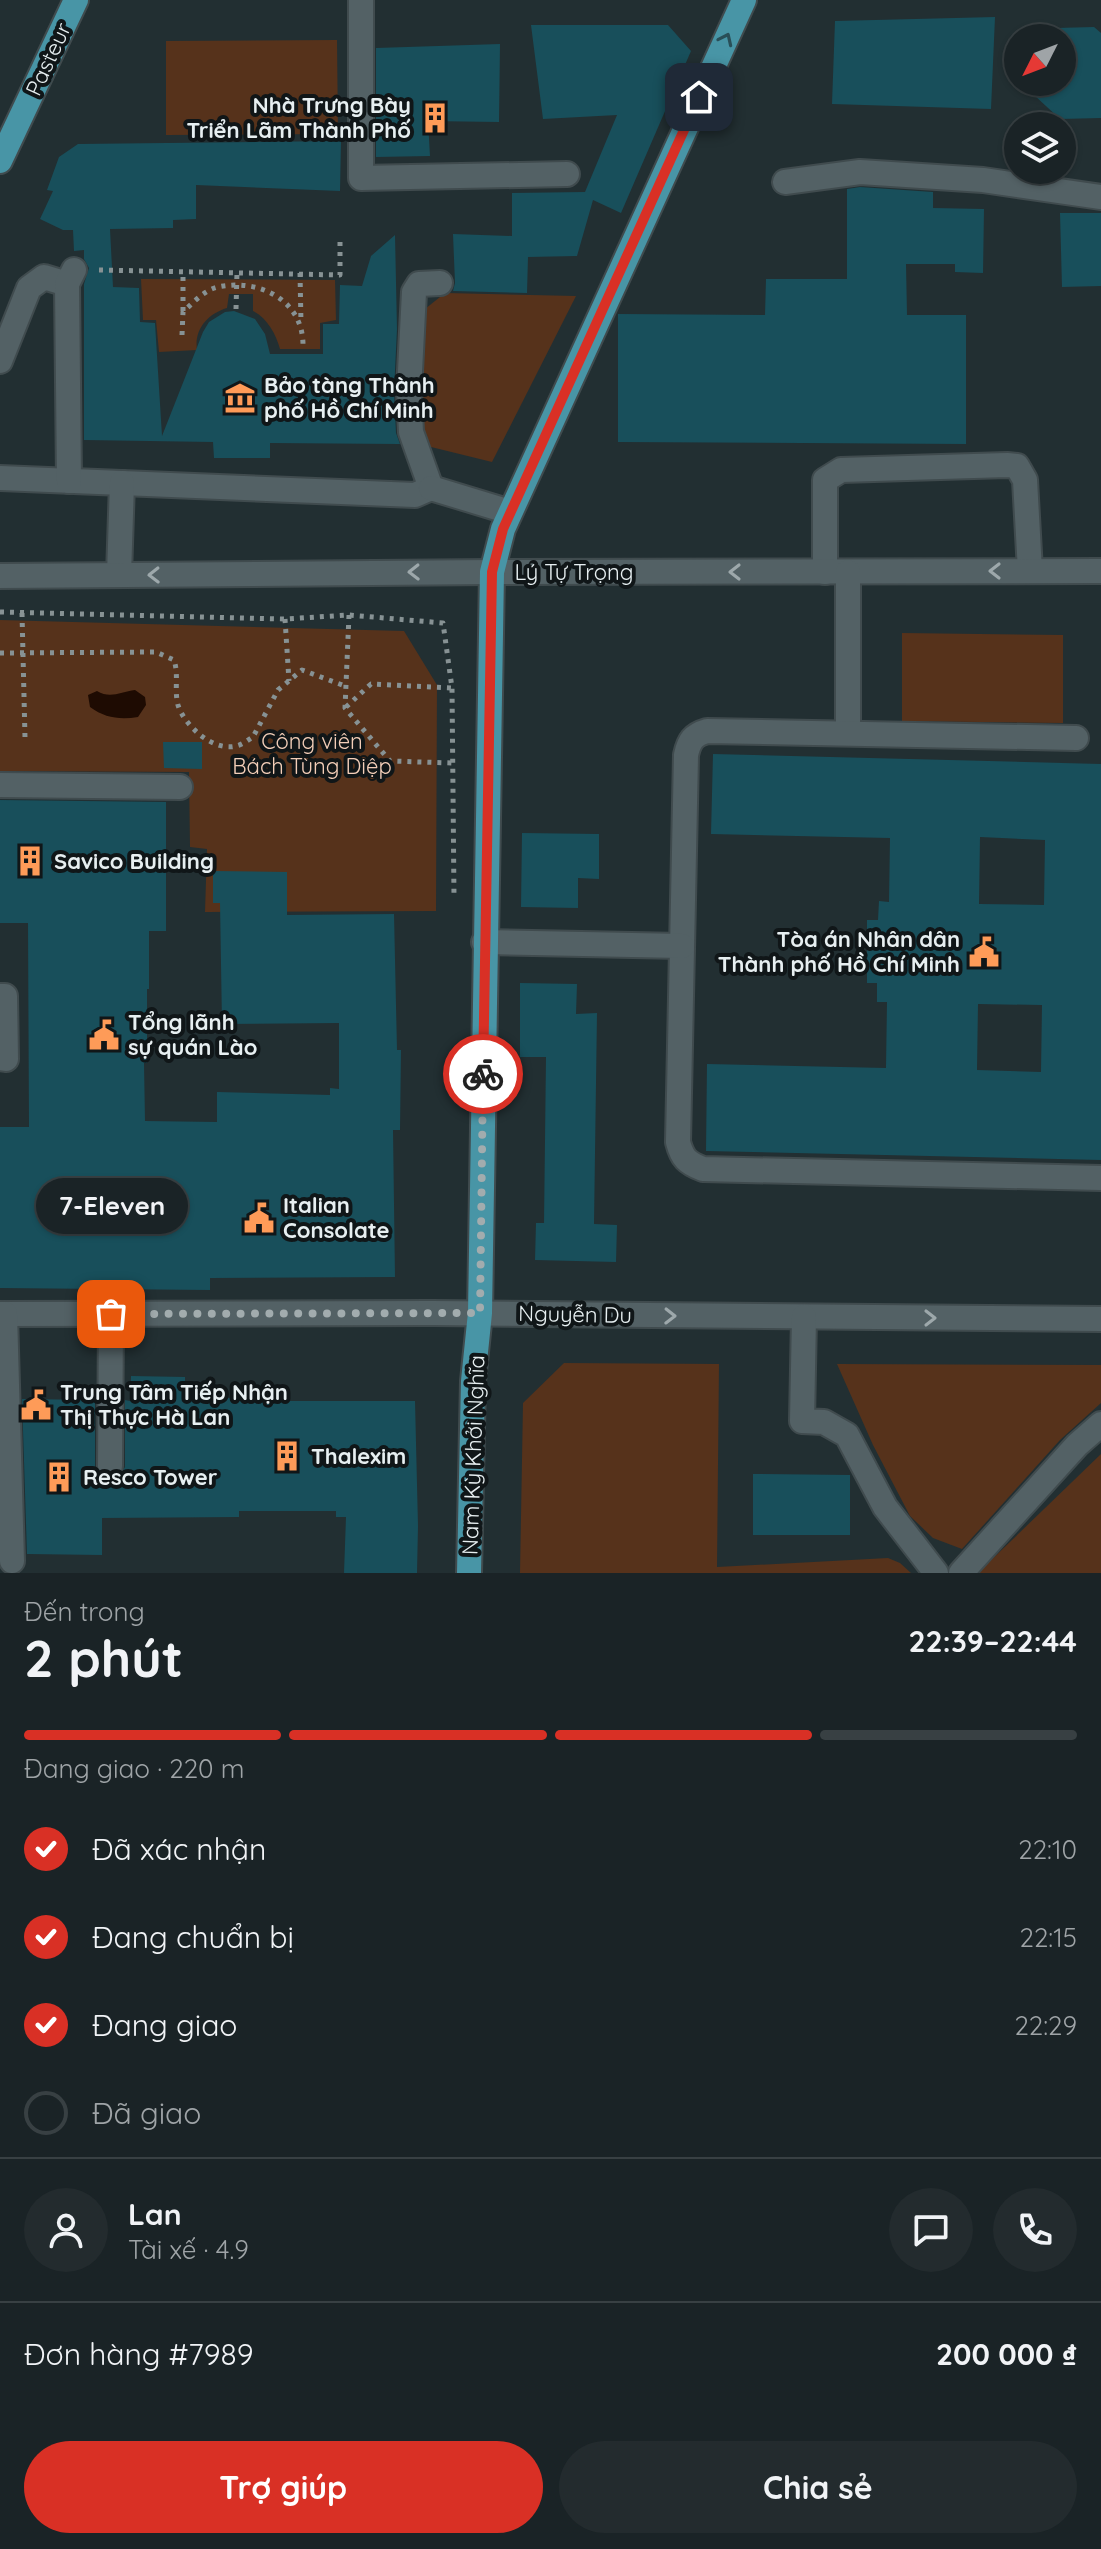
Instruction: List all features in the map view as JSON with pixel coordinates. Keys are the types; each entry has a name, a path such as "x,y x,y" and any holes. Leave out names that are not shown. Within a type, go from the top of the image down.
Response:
{"main road":[{"name":"Pasteur","path":"0,161 76,0"},
{"name":"Nam Kỳ Khởi Nghĩa","path":"469,1573 473,1381 480,1313 492,572 510,512 744,0"}],"street":[{"path":"361,0 361,178 567,174"},
{"path":"785,182 860,172 983,180 1101,197"},
{"path":"0,361 29,288 44,277 70,277 69,481"},
{"path":"431,488 411,432 409,391 414,292 419,284 440,283"},
{"path":"848,733 837,572 825,480 841,470 1017,466 1025,480 1030,571"},
{"path":"0,478 415,495 431,488 510,512"},
{"path":"119,575 122,483"},
{"name":"Lý Tự Trọng","path":"0,576 1101,571"},
{"path":"1076,738 707,731 696,734 689,743 686,755 678,1142 682,1156 690,1164 703,1169 1101,1178"},
{"path":"0,785 180,787"},
{"path":"484,942 682,946"},
{"path":"0,996 5,996 6,1059 0,1058"},
{"name":"Nguyễn Du","path":"3,1314 480,1313 1101,1319"},
{"path":"3,1314 12,1561"},
{"path":"110,1466 111,1314"},
{"path":"804,1317 802,1421 824,1422 847,1435 885,1507 936,1573"},
{"path":"961,1573 1077,1445 1101,1424"}],"path":[{"path":"70,277 183,271 340,275 340,237"},
{"path":"182,335 183,271"},
{"path":"236,309 237,272"},
{"path":"300,273 303,345"},
{"path":"183,312 207,291 237,285 268,290 291,308 301,328"},
{"path":"0,612 285,619 349,615 443,623 452,688 454,897"},
{"path":"22,613 25,738"},
{"path":"349,615 345,708 390,761 452,763"},
{"path":"285,619 289,681"},
{"path":"0,653 156,652 174,660 178,672 178,704 188,724 210,741 230,746 253,737 278,690 302,670 345,686"},
{"path":"345,708 371,684 452,688"}],"green space":[{"path":"337,40 338,134 166,135 166,41"},
{"path":"141,279 335,280 336,320 320,323 320,349 280,349 270,327 253,311 253,294 229,294 227,308 203,324 197,350 159,352 156,320 143,320"},
{"path":"445,293 576,296 492,462 427,446 420,432 420,313"},
{"name":"Công viên Bách Tùng Diệp","path":"0,620 404,631 437,685 436,911 205,912 207,849 190,847 189,772 0,771"},
{"path":"902,633 1063,635 1063,723 902,721"},
{"path":"564,1363 719,1364 717,1567 888,1558 911,1573 520,1573 523,1403"},
{"path":"837,1364 1101,1365 1101,1403 1060,1440 962,1549 933,1538 910,1516 873,1445"},
{"path":"1101,1454 1101,1573 978,1573 985,1566"}],"shaded area":[{"path":"135,690 145,697 146,705 138,717 113,717 90,707 88,695 97,691 111,695"}],"building":[{"path":"995,17 991,109 832,104 835,21"},
{"path":"531,25 668,25 691,51 621,213 593,200 577,256 528,257 527,293 453,291 453,234 512,236 512,193 585,192 617,115 543,119"},
{"path":"1076,27 1094,27 1101,33 1101,118 1076,119 1076,112 1052,112 1035,96 1076,96"},
{"path":"500,44 499,122 428,121 430,156 376,157 376,48"},
{"name":"Bảo tàng Thành phố Hồ Chí Minh","path":"341,141 340,191 196,185 196,219 173,220 173,228 110,229 113,287 139,288 140,322 155,323 162,436 209,322 225,312 234,311 255,319 265,334 270,354 323,354 323,324 339,324 340,285 362,286 371,256 395,235 397,329 394,392 396,433 400,444 270,443 270,458 214,458 213,442 84,440 84,284 89,268 84,259 84,250 74,251 73,230 63,230 40,219 53,191 47,190 59,157 78,144"},
{"path":"860,187 933,192 933,208 984,209 983,273 955,272 955,264 906,264 907,315 966,315 966,444 618,442 618,314 765,315 766,279 847,279 847,189"},
{"path":"1060,213 1101,213 1101,286 1062,287"},
{"path":"163,742 202,742 202,769 164,768"},
{"name":"Tòa án Nhân dân Thành phố Hồ Chí Minh","path":"713,754 1101,764 1101,1160 706,1151 707,1064 886,1068 887,1002 877,1002 877,983 867,983 867,920 878,920 879,901 889,902 890,838 711,834","holes":["980,837 1045,840 1044,905 979,904","978,1004 1042,1005 1041,1072 977,1070"]},
{"path":"0,800 166,802 166,931 149,931 145,1121 217,1122 217,1092 330,1095 330,1088 339,1089 339,1023 222,1024 220,903 213,903 213,871 287,872 287,915 394,914 397,1050 401,1050 400,1130 393,1130 395,1277 210,1278 210,1290 0,1288 0,1127 29,1127 28,923 0,923"},
{"path":"522,833 599,834 599,879 578,878 578,908 521,907"},
{"path":"520,983 577,984 576,1014 597,1013 594,1224 617,1225 616,1262 535,1260 536,1223 544,1223 546,1057 520,1057"},
{"path":"131,1376 185,1377 185,1397 240,1398 240,1401 415,1401 417,1573 344,1573 346,1517 336,1517 336,1511 239,1511 239,1517 102,1518 102,1555 27,1554 22,1399 95,1400 95,1467 102,1478 111,1481 118,1479 125,1467 125,1400 130,1401"},
{"path":"753,1474 850,1475 850,1535 753,1535"}],"way so far":[{"path":"111,1314 480,1313 483,1074"}],"place":[{"name":"Nhà Trưng Bày Triển Lãm Thành Phố","path":"435,118"},
{"name":"Bảo tàng Thành phố Hồ Chí Minh","path":"240,398"},
{"name":"Savico Building","path":"30,861"},
{"name":"Tòa án Nhân dân Thành phố Hồ Chí Minh","path":"984,952"},
{"name":"Tổng lãnh sự quán Lào","path":"104,1035"},
{"name":"Italian Consolate","path":"259,1218"},
{"name":"7-Eleven","path":"111,1314"},
{"name":"Trung Tâm Tiếp Nhận Thị Thực Hà Lan","path":"36,1405"},
{"name":"Thalexim","path":"287,1456"},
{"name":"Resco Tower","path":"59,1477"}],"route":[{"path":"483,1074 492,572 503,529 699,97"}]}
